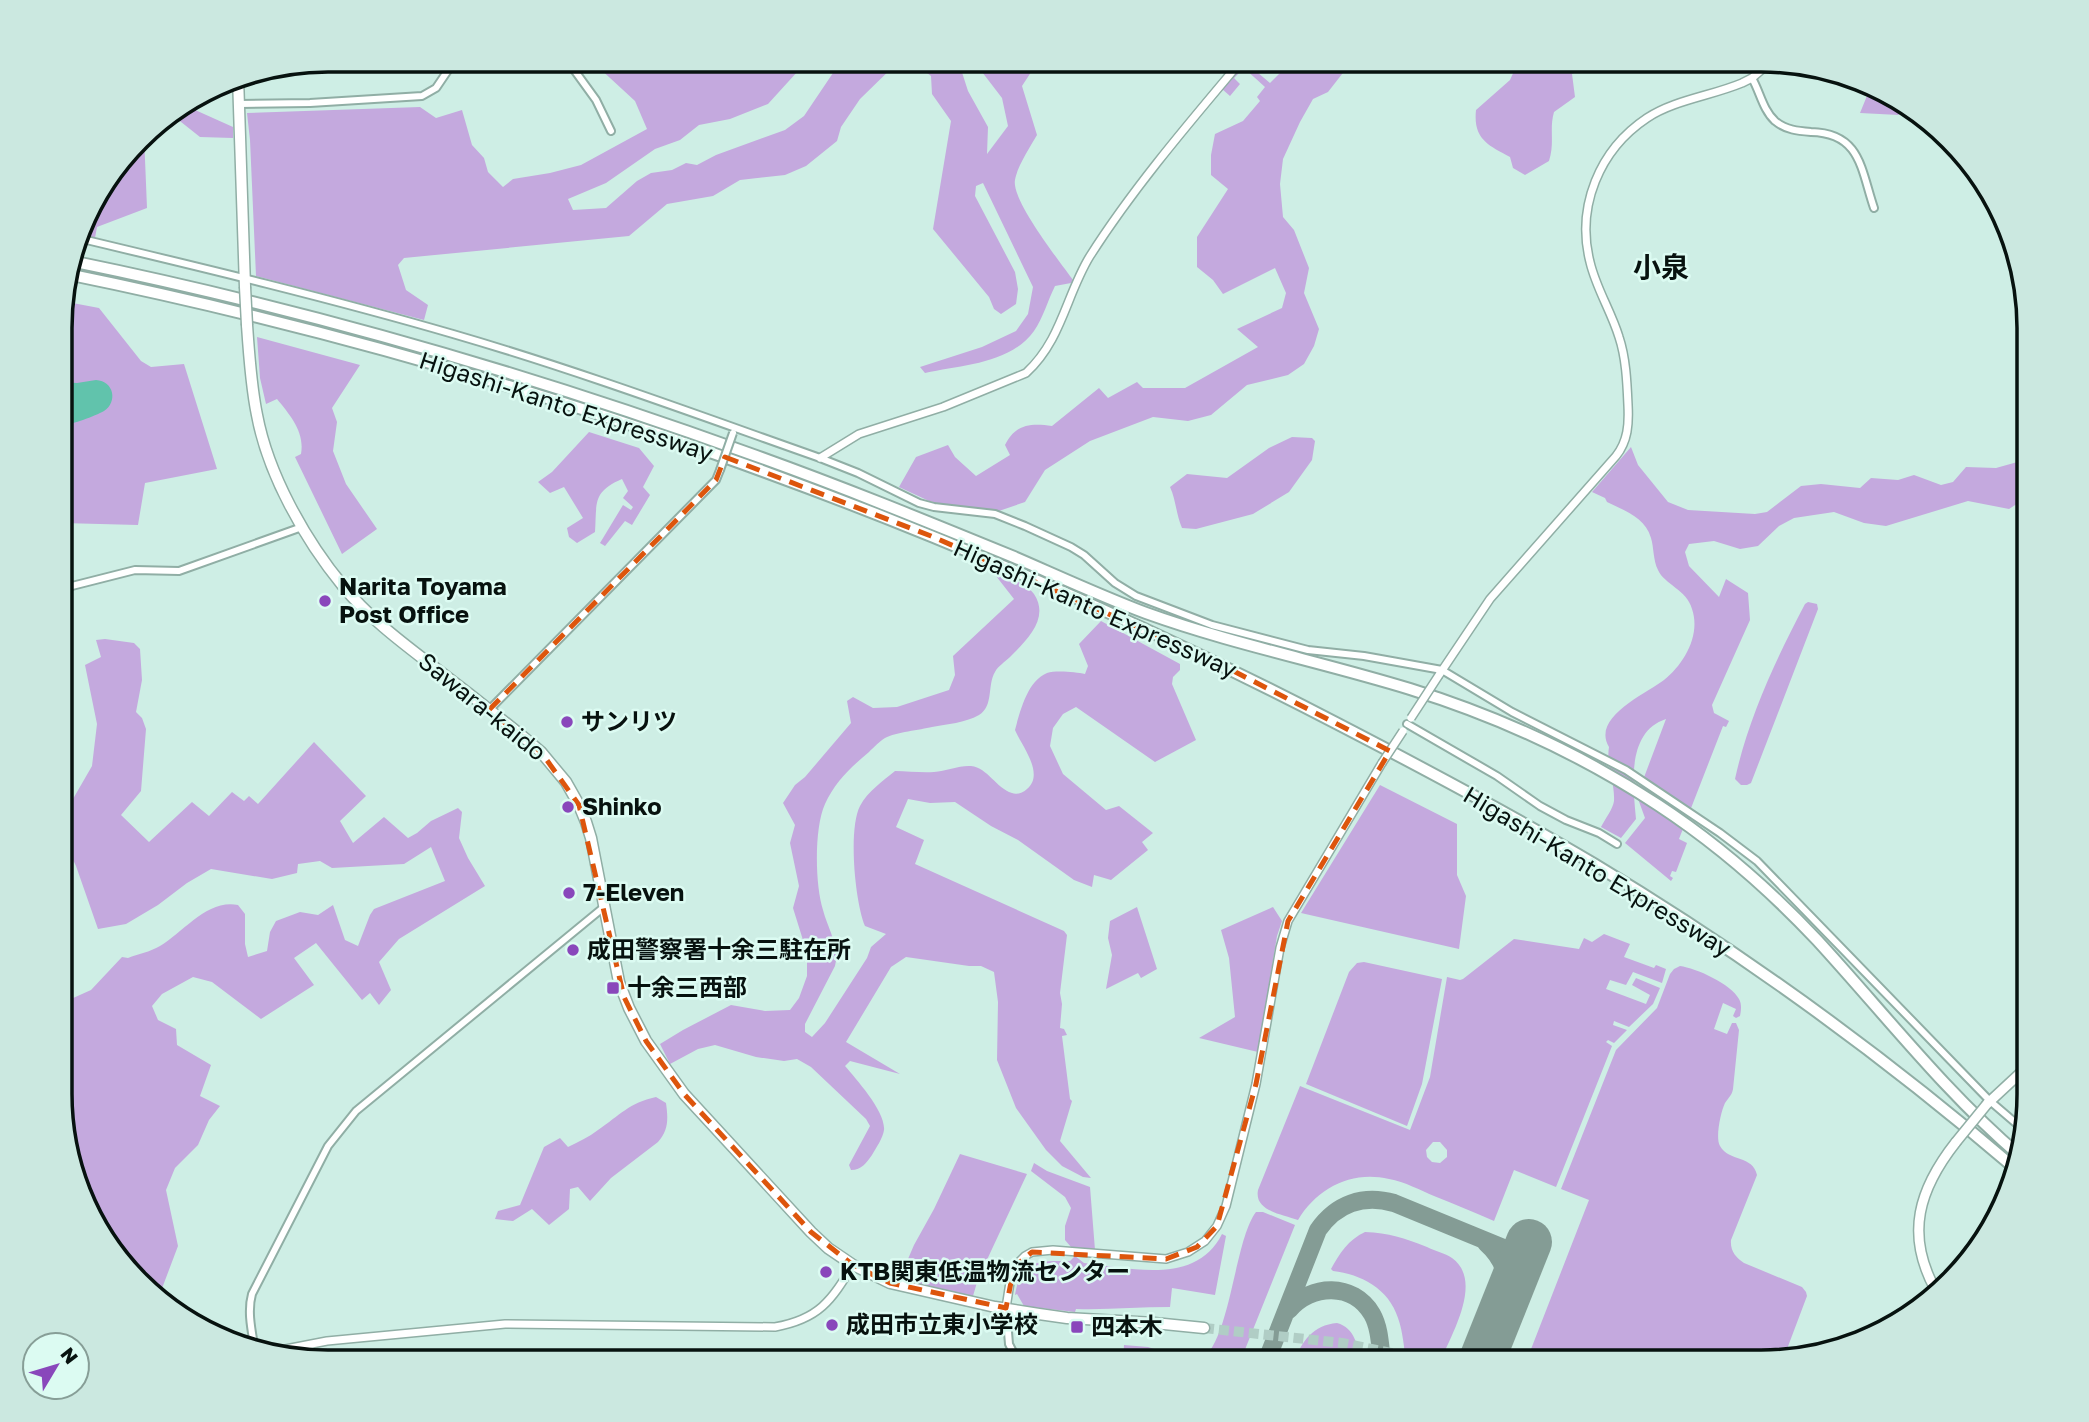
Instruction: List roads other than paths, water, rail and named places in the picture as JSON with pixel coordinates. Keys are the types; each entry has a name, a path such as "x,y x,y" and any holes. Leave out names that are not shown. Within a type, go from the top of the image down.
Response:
{"highway":[{"name":"Sawara-kaido","path":"238,88 249,365 260,426 279,480 302,527 343,587 394,635 541,752 573,792 591,838 614,960 624,996 637,1027 657,1060 684,1094 811,1231 828,1248 853,1265 890,1283 1006,1308 1067,1318 1204,1328"},
{"name":"Higashi-Kanto Expressway","path":"80,263 320,319 544,383 747,452 829,483 1108,599 1193,628 1412,689 1479,713 1542,740 1601,770 1690,827 1734,861 1820,944 1951,1090 2011,1149"},
{"name":"Higashi-Kanto Expressway","path":"77,276 203,303 352,341 625,422 849,503 1117,615 1204,656 1417,765 1598,867 1692,926 1832,1023 1958,1120 2008,1163"}],"main road":[{"path":"1933,1284 1920,1247 1920,1216 1931,1177 1988,1102 2017,1076"}],"street":[{"path":"239,104 310,103 422,96 436,88 447,72"},
{"path":"575,72 596,100 611,131"},
{"path":"820,458 859,434 954,403 1026,373 1035,365 1050,344 1088,259 1185,128 1232,72"},
{"path":"1012,1350 1009,1343 1006,1308 1014,1267 1025,1256 1032,1252 1053,1250 1166,1259 1198,1247 1217,1226 1226,1206 1256,1084 1285,928 1382,763 1490,599 1616,456 1625,442 1628,413 1624,357 1619,337 1590,264 1586,241 1587,208 1601,168 1617,144 1647,118 1667,108 1732,87 1759,72"},
{"path":"1752,78 1766,109 1779,124 1795,131 1832,134 1851,146 1857,156 1874,208"},
{"path":"87,240 245,283 453,334 559,367 734,431 820,458 858,472 919,503 995,514 1071,547 1115,583 1136,596 1212,625 1308,650 1363,656 1440,673 1626,770 1720,832 1757,861 1988,1102 2016,1124"},
{"path":"489,710 716,480 734,431"},
{"path":"72,586 135,570 179,571 302,527"},
{"path":"1407,724 1497,776 1540,806 1617,844"},
{"path":"253,1340 250,1315 252,1294 328,1146 356,1111 604,907"},
{"path":"294,1348 327,1342 505,1324 775,1326 804,1320 820,1310 833,1297 853,1265"}],"tunnel":[{"path":"1204,1328 1342,1343 1376,1350"}],"place":[{"name":"Narita Toyama Post Office","path":"325,601"},
{"name":"サンリツ","path":"567,722"},
{"name":"Shinko","path":"568,807"},
{"name":"7-Eleven","path":"569,893"},
{"name":"成田警察署十余三駐在所","path":"573,950"},
{"name":"十余三西部","path":"613,988"},
{"name":"KTB関東低温物流センター","path":"826,1272"},
{"name":"成田市立東小学校","path":"832,1325"},
{"name":"四本木","path":"1077,1327"}],"district":[{"name":"小泉","path":"1661,267"}]}
